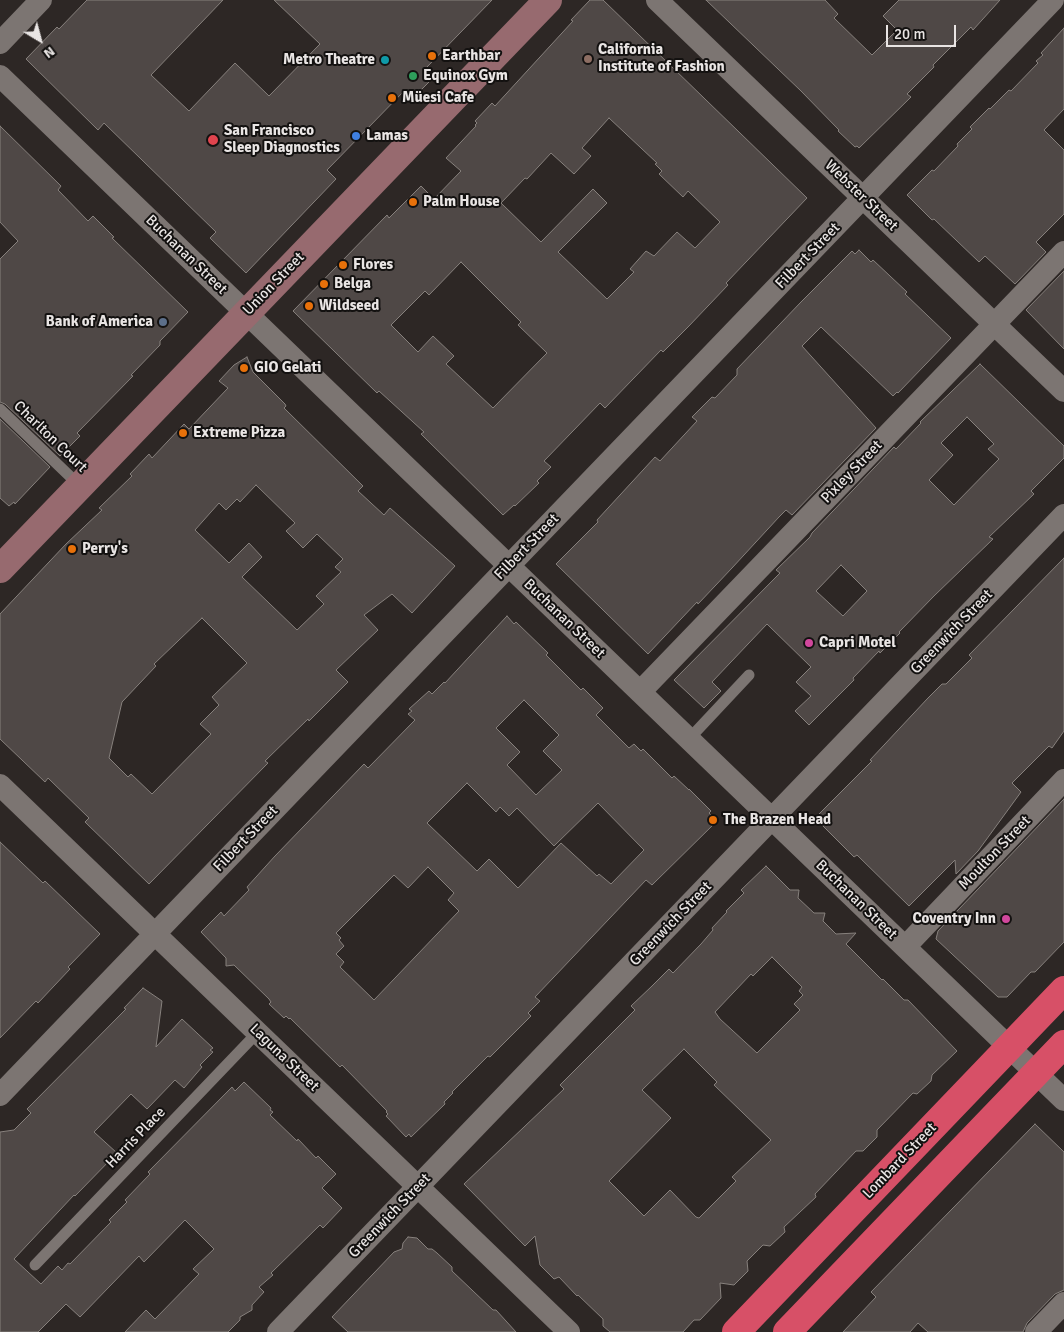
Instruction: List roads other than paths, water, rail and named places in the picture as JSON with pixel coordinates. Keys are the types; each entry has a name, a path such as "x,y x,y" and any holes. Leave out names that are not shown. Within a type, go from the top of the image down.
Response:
{"highway":[{"name":"Lombard Street","path":"736,1332 1064,990"},
{"path":"787,1332 1064,1044"}],"street":[{"path":"0,43 41,0"},
{"name":"Union Street","path":"0,569 548,0"},
{"name":"Webster Street","path":"657,0 1064,392"},
{"name":"Filbert Street","path":"0,1095 1053,0"},
{"name":"Buchanan Street","path":"0,76 1064,1100"},
{"name":"Pixley Street","path":"640,692 1064,252"},
{"name":"Greenwich Street","path":"278,1332 1064,516"},
{"name":"Moulton Street","path":"905,947 1064,780"},
{"name":"Laguna Street","path":"0,785 569,1332"},
{"path":"1036,1332 1064,1303"}],"lane":[{"name":"Charlton Court","path":"0,409 80,486"},
{"path":"689,739 749,675"},
{"name":"Harris Place","path":"35,1265 258,1032"}],"place":[{"name":"Earthbar","path":"432,56"},
{"name":"California Institute of Fashion","path":"588,59"},
{"name":"Metro Theatre","path":"385,60"},
{"name":"Equinox Gym","path":"413,76"},
{"name":"Müesi Cafe","path":"392,98"},
{"name":"Lamas","path":"356,136"},
{"name":"San Francisco Sleep Diagnostics","path":"213,140"},
{"name":"Palm House","path":"413,202"},
{"name":"Flores","path":"343,265"},
{"name":"Belga","path":"324,284"},
{"name":"Wildseed","path":"309,306"},
{"name":"Bank of America","path":"163,322"},
{"name":"GIO Gelati","path":"244,368"},
{"name":"Extreme Pizza","path":"183,433"},
{"name":"Perry's","path":"72,549"},
{"name":"Capri Motel","path":"809,643"},
{"name":"The Brazen Head","path":"713,820"},
{"name":"Coventry Inn","path":"1006,919"}]}
